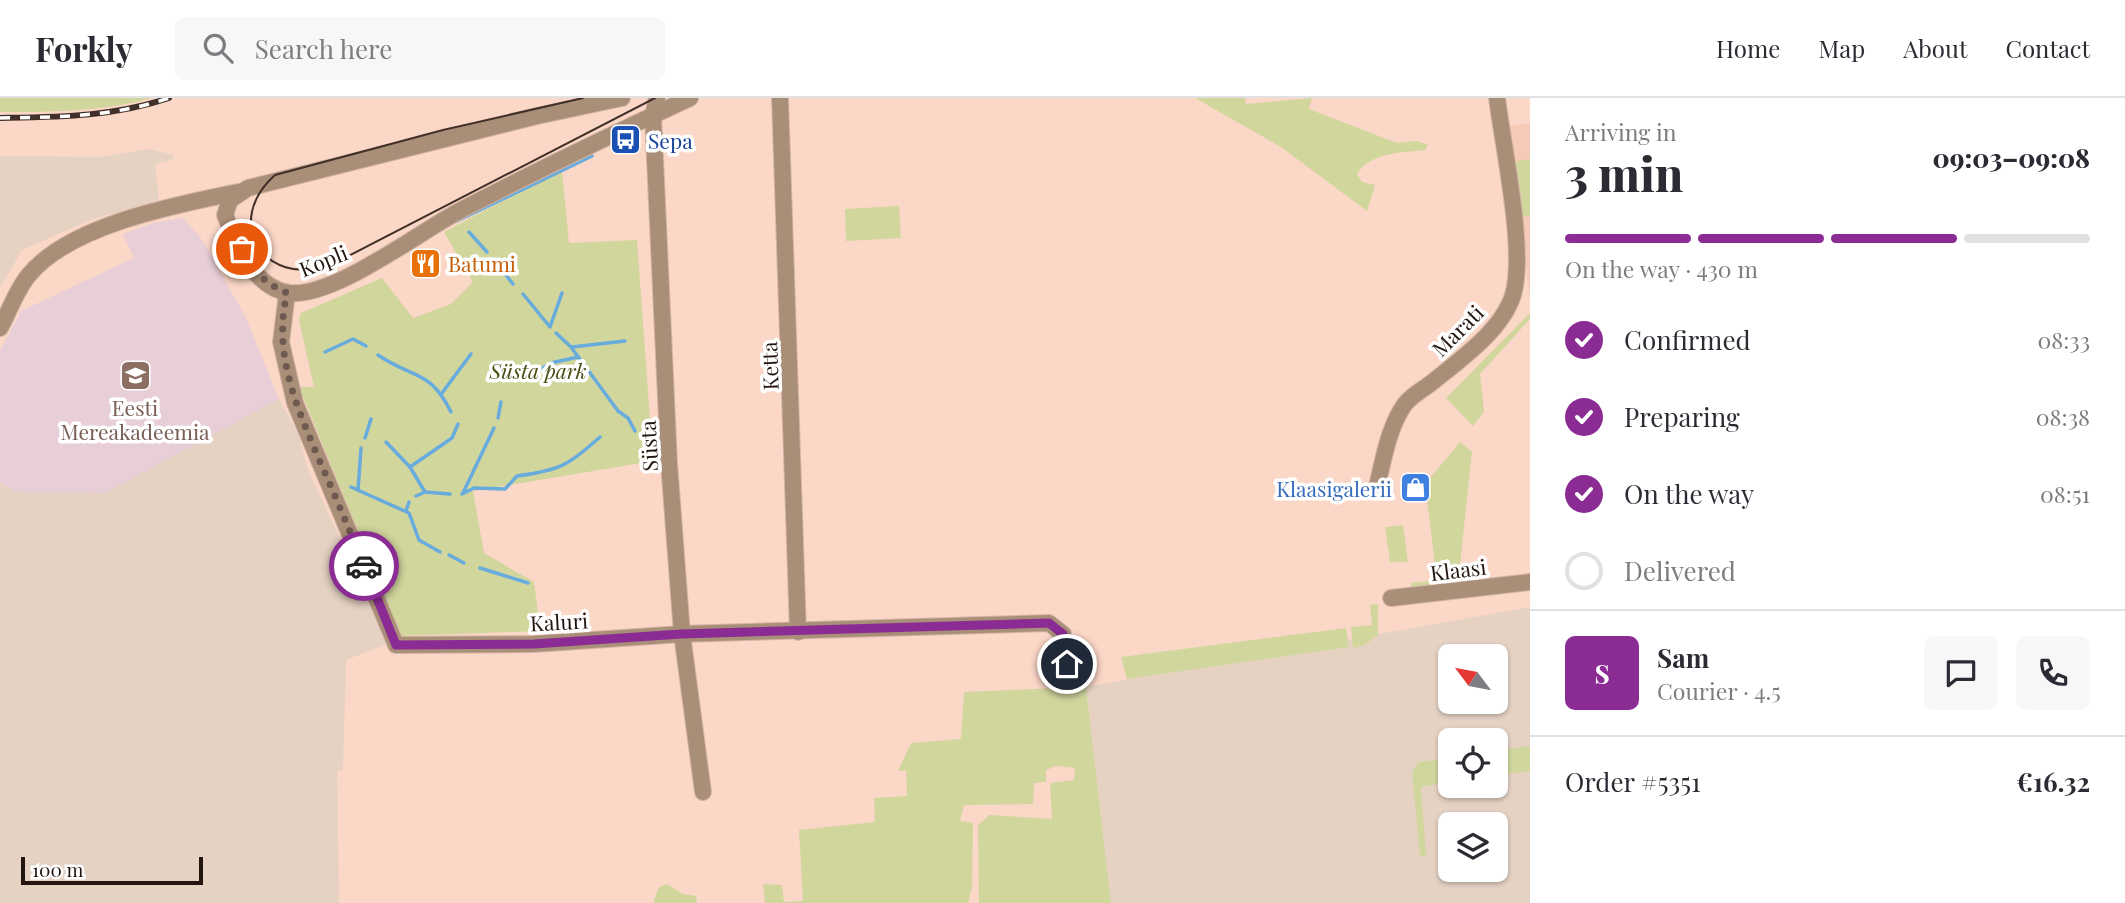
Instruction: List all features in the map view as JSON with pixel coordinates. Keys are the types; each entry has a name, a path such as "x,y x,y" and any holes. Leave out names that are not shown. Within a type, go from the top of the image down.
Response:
{"street":[{"path":"0,328 26,278 46,258 78,239 162,212 417,145 621,98"},
{"name":"Süsta","path":"657,98 653,116 681,634 703,792"},
{"name":"Kopli","path":"230,227 253,271 262,280 287,293 303,293 321,288 382,257 458,212 690,98"},
{"name":"Ketta","path":"780,98 798,632"},
{"name":"Marati","path":"1376,490 1390,437 1405,404 1458,361 1497,323 1513,296 1517,270 1515,235 1497,98"},
{"path":"230,227 227,206 238,192"},
{"path":"162,212 203,209 218,214 230,227"},
{"name":"Kaluri","path":"287,293 282,314 281,342 295,403 396,645 534,644 681,634 1049,623 1063,634 1067,664"},
{"name":"Klaasi","path":"1391,598 1530,582"}],"shaded area":[{"path":"1530,123 1530,298 1510,126"},
{"path":"149,149 173,155 173,160 155,164 159,200 88,221 22,250 0,288 0,156 101,157"},
{"name":"Eesti Mereakadeemia","path":"183,218 203,241 246,318 279,399 105,493 15,492 0,482 0,351 21,311 134,258 123,234 153,223"},
{"path":"279,399 298,433 308,470 389,643 346,660 343,769 337,771 339,903 0,903 0,483 15,492"},
{"path":"1530,607 1530,903 1111,903 1086,687"}],"green space":[{"path":"0,98 152,98 95,109 0,112"},
{"path":"1195,98 1245,98 1246,104 1312,98 1309,109 1397,143 1417,141 1428,145 1425,150 1396,153 1370,161 1363,167 1357,174 1362,182 1375,185 1367,211 1281,147"},
{"path":"1530,159 1530,216 1521,217 1513,162"},
{"name":"Süsta park","path":"562,170 569,243 637,240 653,461 473,491 484,553 534,582 540,631 401,636 299,387 314,387 299,320 301,313 382,278 413,318 451,304 473,282 444,232"},
{"path":"899,206 901,238 846,241 845,209"},
{"path":"1530,313 1530,319 1480,374 1484,412 1473,426 1446,398"},
{"path":"1460,442 1472,452 1460,565 1437,586 1411,589 1411,583 1437,580 1425,484"},
{"path":"1403,525 1408,562 1390,562 1385,527"},
{"path":"1378,604 1378,635 1363,646 1353,648 1351,627 1372,625 1370,605"},
{"path":"1346,628 1349,647 1127,679 1121,657"},
{"path":"1086,687 1111,903 979,903 978,825 989,815 1052,819 1050,783 1074,780 1075,768 1056,766 1046,770 1046,782 1034,783 1033,804 964,805 960,821 973,823 972,887 968,903 765,903 763,884 782,885 784,902 803,901 799,830 875,822 874,798 907,796 906,770 898,771 911,743 961,739 964,692"},
{"path":"1530,746 1530,771 1508,774 1508,749"},
{"path":"1438,760 1438,784 1421,787 1426,856 1420,856 1412,772 1419,762"},
{"path":"667,884 683,894 696,896 697,903 653,903 659,887"}],"waterway":[{"path":"457,221 592,156"},
{"path":"469,232 487,252"},
{"path":"494,260 513,284"},
{"path":"523,294 550,327 562,293"},
{"path":"556,333 571,347 618,411 628,418 635,431"},
{"path":"325,352 353,339 366,346"},
{"path":"572,347 625,341"},
{"path":"442,393 471,354"},
{"path":"378,355 428,381 436,388 451,412"},
{"path":"538,371 551,363 578,357"},
{"path":"498,418 501,402"},
{"path":"365,438 371,419"},
{"path":"410,467 452,438 458,424"},
{"path":"463,493 494,428"},
{"path":"462,494 474,488 505,489 517,476 554,469 600,437"},
{"path":"386,442 410,467 425,492"},
{"path":"358,490 361,448"},
{"path":"351,487 409,513 419,540 440,552"},
{"path":"416,496 425,492 450,494"},
{"path":"406,511 409,502"},
{"path":"449,555 464,563"},
{"path":"480,568 528,583"}],"tram line":[{"path":"583,98 443,130 275,175 259,193 252,212 252,230 258,246 269,259 286,267 306,270 329,266 655,98"}],"railway":[{"path":"0,118 106,112 169,98"}],"way so far":[{"path":"242,249 253,271 262,280 287,293 282,314 281,342 290,387 364,566"}],"place":[{"name":"Sepa","path":"625,140"},
{"name":"Batumi","path":"425,263"},
{"name":"Eesti Mereakadeemia","path":"135,375"},
{"name":"Klaasigalerii","path":"1415,488"}],"route":[{"path":"364,566 396,645 534,644 681,634 1049,623 1063,634 1067,664"}]}
